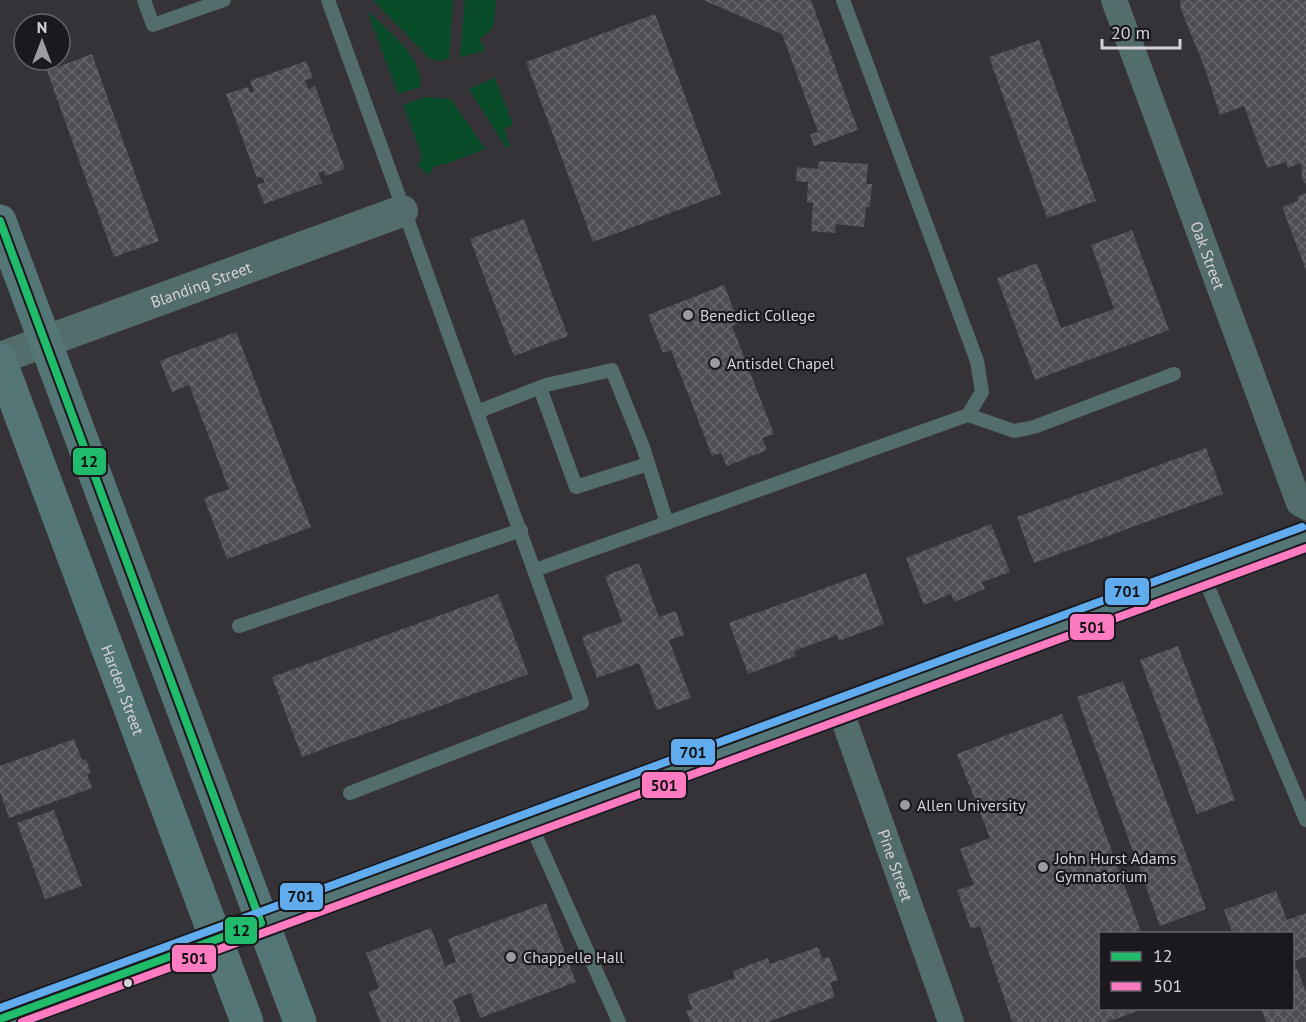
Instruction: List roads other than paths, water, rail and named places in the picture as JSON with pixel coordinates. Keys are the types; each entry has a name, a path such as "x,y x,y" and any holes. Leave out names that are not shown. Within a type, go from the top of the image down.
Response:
{"main road":[{"path":"0,221 300,1022"},
{"name":"Harden Street","path":"0,359 214,940 247,1022"},
{"path":"0,1019 1306,537"}],"street":[{"name":"Oak Street","path":"1114,0 1299,503 1306,507"},
{"name":"Blanding Street","path":"0,359 402,211"},
{"name":"Pine Street","path":"840,709 951,1022"}],"lane":[{"path":"144,0 153,25 224,0"},
{"path":"328,0 402,211 521,530 582,703 350,793"},
{"path":"843,0 977,361 982,392 968,415"},
{"path":"477,412 540,388 612,370 648,464 667,523"},
{"path":"535,570 968,415 1014,431 1034,427 1173,374"},
{"path":"540,388 576,488 648,464"},
{"path":"239,626 521,530"},
{"path":"1203,575 1306,820"},
{"path":"530,823 619,1022"}],"place":[{"name":"Benedict College","path":"688,315"},
{"name":"Antisdel Chapel","path":"715,363"},
{"name":"Allen University","path":"905,805"},
{"name":"John Hurst Adams Gymnatorium","path":"1043,867"},
{"name":"Chappelle Hall","path":"511,957"}]}
